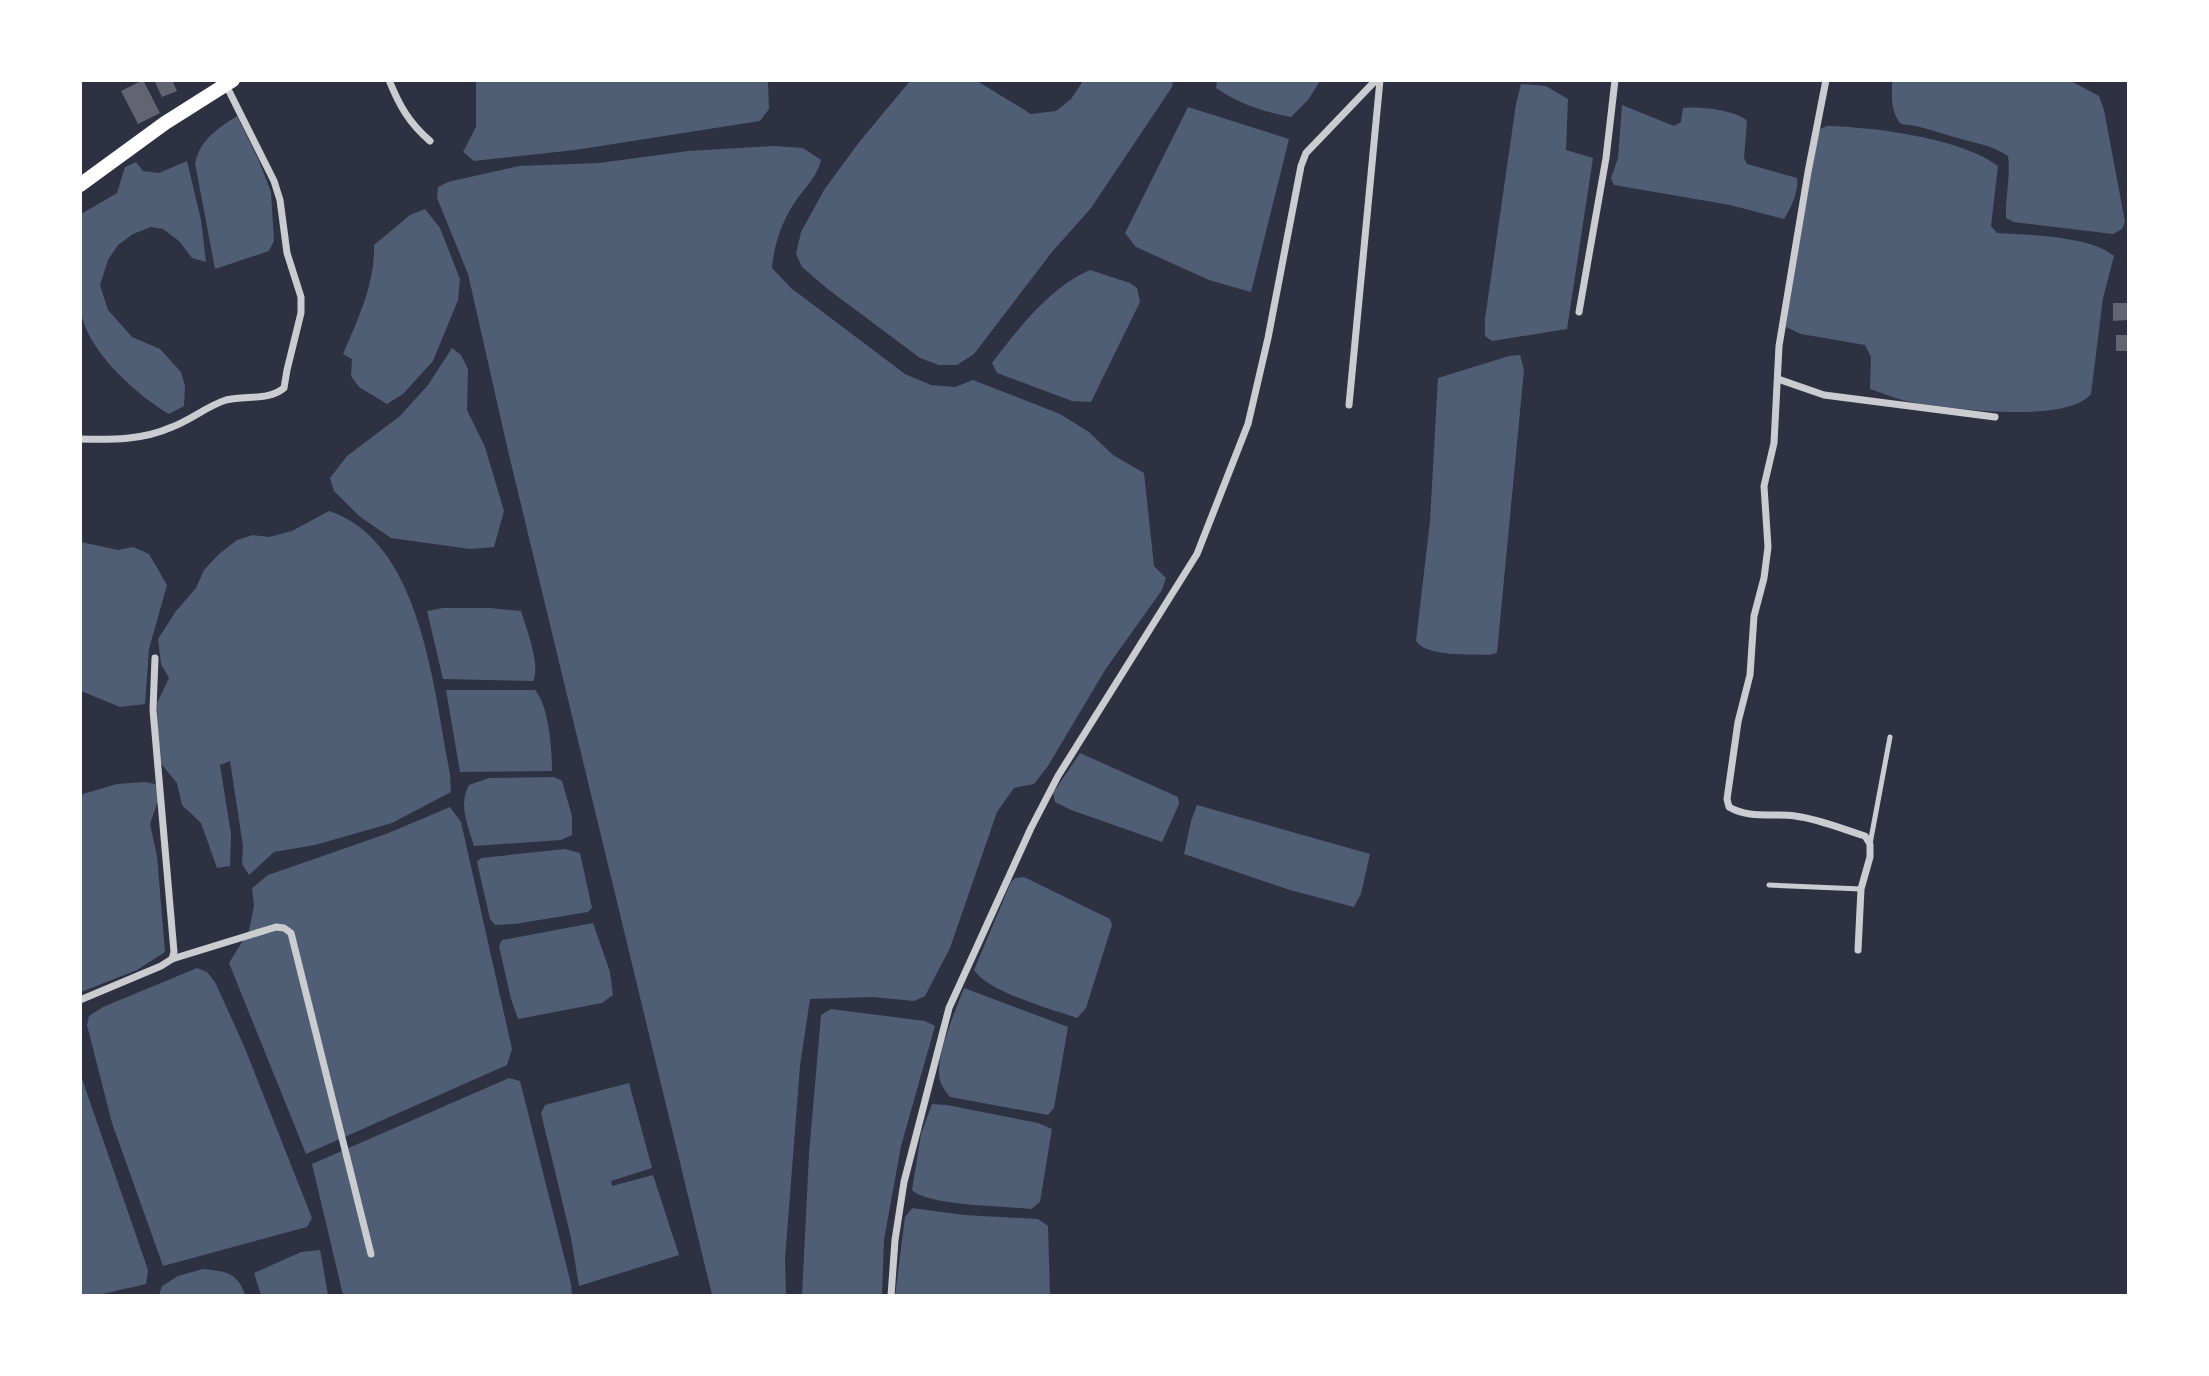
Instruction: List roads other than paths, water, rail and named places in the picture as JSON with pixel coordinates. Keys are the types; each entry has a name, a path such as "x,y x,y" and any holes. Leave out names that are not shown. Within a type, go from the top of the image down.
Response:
{"main road":[{"path":"80,185 165,124 229,83"}],"street":[{"path":"389,80 401,110 430,141"},
{"path":"1349,405 1378,80"},
{"path":"891,1296 895,1240 904,1182 949,1008 1031,828 1058,776 1197,554 1248,424 1268,338 1299,174 1306,152 1378,80"},
{"path":"1579,312 1606,158 1615,80"},
{"path":"1826,80 1782,333 1774,443 1764,486 1768,547 1764,578 1754,616 1750,675 1738,722 1727,799 1729,807 1737,812 1751,815 1793,815 1865,836 1870,844 1870,857 1861,889 1858,950"},
{"path":"80,439 110,440 146,436 172,428 226,401 276,395 284,388 301,313 301,297 287,253 281,200 229,83"},
{"path":"1778,379 1824,395 1995,417"},
{"path":"155,658 153,710 174,943 172,959"},
{"path":"80,1000 172,959 276,927 291,933 371,1254"}],"lane":[{"path":"1870,844 1890,737"},
{"path":"1769,885 1861,889"}],"water":[{"path":"1217,80 1320,81 1308,100 1291,117 1261,110 1234,99 1216,88"},
{"path":"476,81 768,81 769,109 760,121 575,150 474,161 463,152 476,127"},
{"path":"910,81 977,81 1031,114 1056,111 1071,99 1083,81 1173,81 1172,87 1091,208 1052,252 974,354 957,365 939,365 920,358 829,290 802,267 796,254 801,232 824,190"},
{"path":"1892,81 2071,81 2099,96 2104,110 2125,222 2122,229 2113,234 2014,222 2006,218 2008,156 1985,145 1901,124 1892,103"},
{"path":"1521,84 1546,86 1568,99 1566,150 1593,158 1567,329 1492,341 1485,336 1485,319"},
{"path":"1622,105 1674,126 1681,122 1683,108 1716,110 1742,117 1747,121 1744,158 1747,164 1797,178 1796,194 1784,219 1730,205 1614,185 1611,178 1618,158"},
{"path":"1188,107 1289,139 1251,292 1209,280 1136,247 1125,233"},
{"path":"237,116 271,192 274,241 269,251 215,269 195,163 206,141"},
{"path":"1827,126 1916,136 1940,141 1982,156 1998,166 1991,226 1997,233 2075,240 2103,249 2114,256 2103,298 2091,394 2078,403 2035,412 1982,411 1911,402 1870,389 1871,357 1865,345 1801,334 1786,327 1813,159 1820,129"},
{"path":"774,146 803,148 821,160 814,176 783,223 772,268 791,288 905,374 931,385 955,387 973,380 1060,414 1089,432 1113,455 1144,473 1154,566 1166,578 1162,590 1105,670 1048,766 1034,784 1014,788 997,812 950,948 925,996 914,1001 872,997 810,999 800,1066 785,1259 786,1295 712,1295 509,455 468,274 437,198 438,187 448,182 519,166 599,163 688,151"},
{"path":"187,161 201,220 206,262 192,258 179,241 163,229 151,227 133,234 118,245 108,260 100,285 108,310 132,337 160,349 181,372 185,386 184,406 169,414 142,395 115,370 92,341 85,326 79,288 81,214 117,193 125,167 136,162 143,171 159,173"},
{"path":"425,209 440,228 460,279 458,300 433,361 403,394 387,404 359,387 351,376 352,359 343,354 369,287 374,245 410,215"},
{"path":"1090,270 1130,283 1137,288 1140,302 1091,402 1072,401 997,373 992,363 1024,323 1061,287"},
{"path":"452,348 461,355 468,369 467,410 485,447 504,511 494,547 470,549 391,538 359,516 334,491 330,478 347,456 400,416 428,385"},
{"path":"1520,355 1524,370 1497,653 1461,654 1429,650 1416,641 1430,521 1438,378"},
{"path":"329,511 360,528 385,553 404,586 429,663 451,792 392,823 315,845 274,852 249,875 242,864 243,846 230,761 220,765 231,834 230,866 217,868 201,823 182,805 177,783 158,760 157,703 169,678 161,664 158,639 176,611 196,588 204,570 237,540 253,535 269,537 292,531"},
{"path":"81,542 118,550 133,547 149,554 167,585 149,649 145,704 120,707 81,691"},
{"path":"443,608 521,611 534,656 533,681 443,679 427,611"},
{"path":"446,690 535,690 547,717 552,771 460,772"},
{"path":"1080,753 1178,797 1179,804 1162,842 1055,802 1053,793"},
{"path":"554,777 562,781 572,816 572,835 561,840 474,846 464,808 469,785 489,778"},
{"path":"117,784 155,784 160,795 150,824 157,856 165,952 137,970 81,992 81,799 83,794"},
{"path":"1197,805 1370,854 1361,894 1354,907 1290,890 1184,854"},
{"path":"450,807 461,822 512,1049 507,1065 306,1154 229,963 249,931 254,906 252,888 268,875 386,834"},
{"path":"565,849 580,853 592,908 588,912 495,925 490,919 477,862 481,858"},
{"path":"1024,877 1110,919 1112,925 1086,1008 1077,1018 992,986 974,970 1011,882 1015,878"},
{"path":"593,923 610,972 613,995 602,1003 518,1019 499,946 502,940"},
{"path":"197,968 207,972 215,982 244,1046 312,1218 307,1227 163,1266 112,1123 87,1025 89,1016 103,1007"},
{"path":"964,988 1068,1027 1054,1108 1048,1115 950,1097 942,1086 939,1073 941,1054"},
{"path":"831,1009 925,1021 935,1026 901,1146 884,1240 882,1295 802,1295 809,1154 821,1015"},
{"path":"80,1073 148,1270 146,1284 98,1295 81,1295"},
{"path":"509,1078 520,1081 572,1295 343,1295 312,1164"},
{"path":"629,1083 652,1168 611,1181 612,1186 653,1175 679,1255 579,1286 571,1238 541,1113 545,1105"},
{"path":"932,1104 1038,1123 1052,1129 1040,1202 1031,1209 968,1204 934,1199 912,1190 921,1134"},
{"path":"912,1208 964,1215 1038,1219 1048,1226 1050,1295 895,1296 905,1217"},
{"path":"320,1250 328,1295 261,1295 254,1273 301,1252"},
{"path":"203,1269 234,1277 245,1295 159,1295 162,1286 178,1276"}]}
